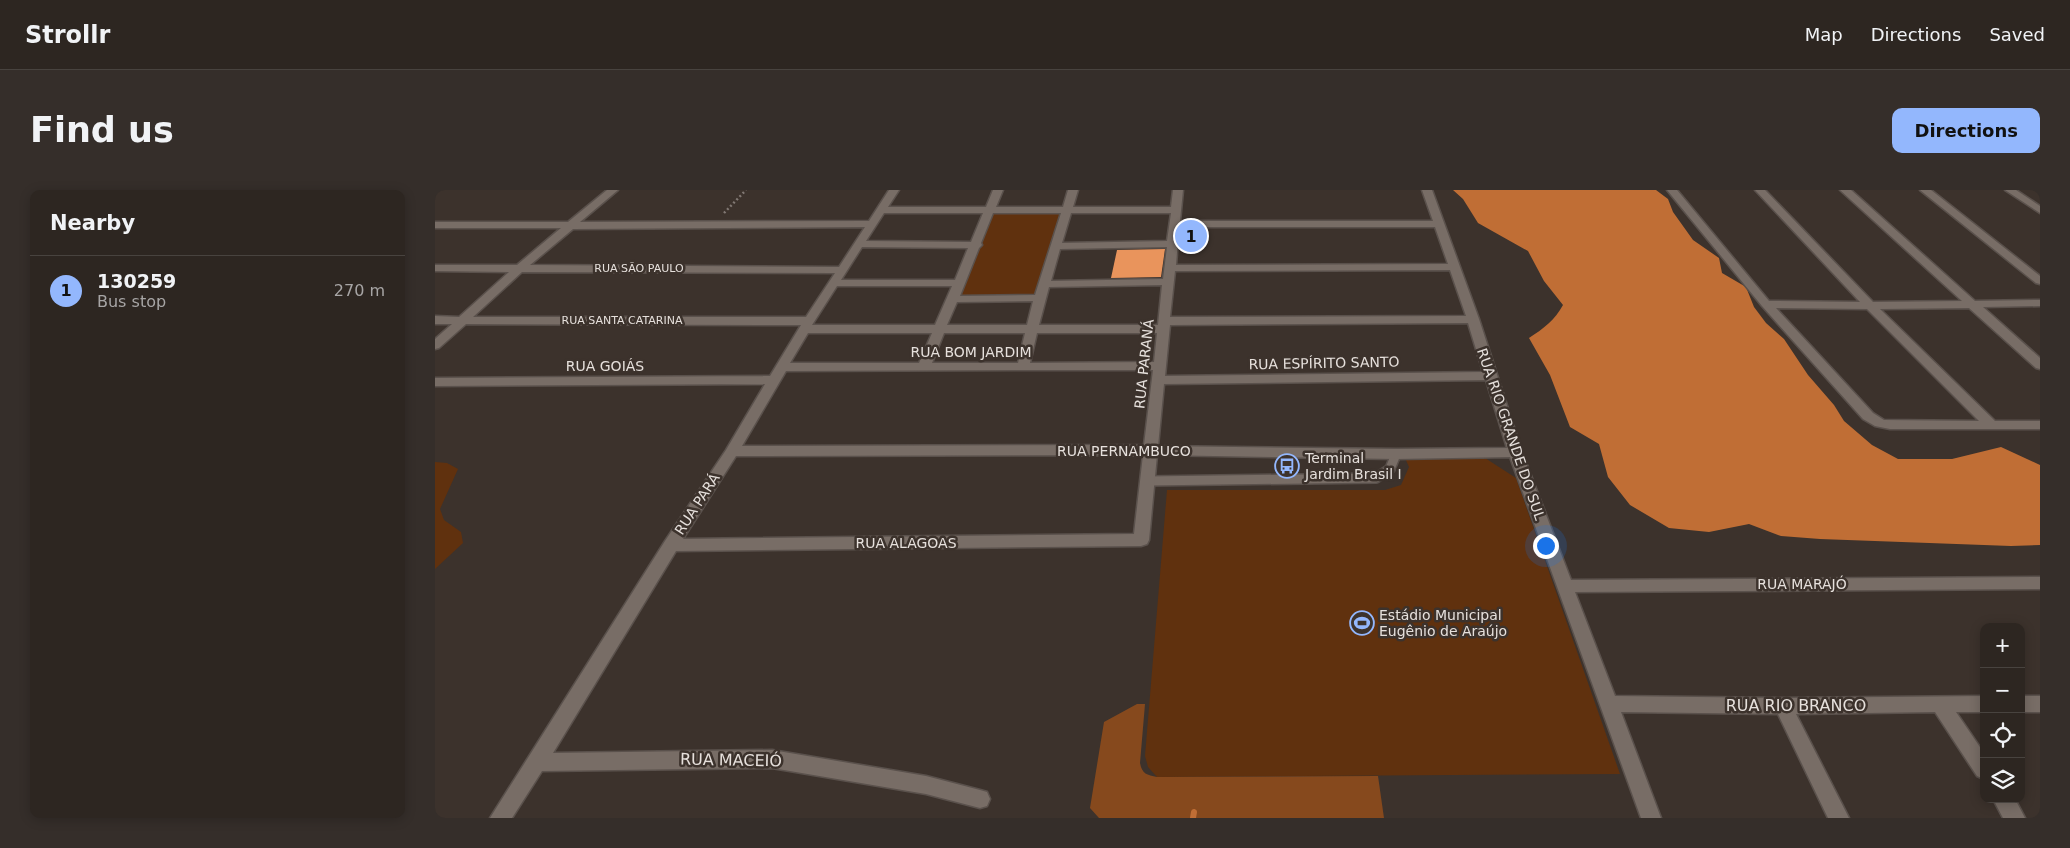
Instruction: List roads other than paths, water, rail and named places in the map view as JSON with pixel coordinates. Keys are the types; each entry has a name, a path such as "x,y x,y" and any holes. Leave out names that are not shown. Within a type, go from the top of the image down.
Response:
{"street":[{"path":"435,345 521,267 613,190"},
{"name":"RUA PARÁ","path":"500,818 732,451 807,325 895,190"},
{"path":"924,367 998,190"},
{"path":"1023,367 1040,298 1073,190"},
{"name":"RUA PARANÁ","path":"1141,540 1178,190"},
{"name":"RUA RIO GRANDE DO SUL","path":"1427,190 1473,319 1515,452 1651,818"},
{"path":"1672,190 1766,304 1868,416 1880,423 1890,425 2040,425"},
{"path":"1760,190 1870,306 1991,425"},
{"path":"1845,190 2040,365"},
{"path":"1925,190 2040,281"},
{"path":"2010,190 2040,210"},
{"path":"882,210 1176,210"},
{"path":"435,225 574,224 711,226 873,224"},
{"path":"1174,224 1439,224"},
{"path":"860,244 977,244"},
{"path":"1055,246 1172,244"},
{"path":"1170,268 1454,267"},
{"name":"RUA SÃO PAULO","path":"435,268 842,270"},
{"path":"1045,284 1168,282"},
{"path":"834,283 959,283"},
{"path":"953,299 1040,298"},
{"path":"1766,304 1870,306 2040,303"},
{"name":"RUA SANTA CATARINA","path":"435,320 1033,329 1473,319"},
{"name":"RUA BOM JARDIM","path":"778,374 924,367 1160,366"},
{"name":"RUA GOIÁS","path":"435,382 778,374"},
{"name":"RUA ESPÍRITO SANTO","path":"1158,380 1490,376"},
{"name":"RUA PERNAMBUCO","path":"732,451 1150,450 1397,454 1515,452"},
{"name":"RUA ALAGOAS","path":"671,545 1141,540"},
{"name":"RUA MARAJÓ","path":"1564,586 2040,583"},
{"name":"RUA RIO BRANCO","path":"1609,704 1783,706 1980,704"},
{"path":"1940,704 1980,764"},
{"path":"2025,704 2040,704"},
{"path":"1783,706 1839,818"},
{"name":"RUA MACEIÓ","path":"537,762 773,759 926,785 980,799"},
{"path":"2006,803 2015,818"}],"lane":[{"path":"1147,481 1377,478 1390,468 1397,454"}],"waterway":[{"path":"1193,818 1194,812"}],"place":[{"name":"130259","path":"1191,236"},
{"name":"Terminal Jardim Brasil I","path":"1287,466"},
{"name":"Estádio Municipal Eugênio de Araújo","path":"1362,623"}]}
